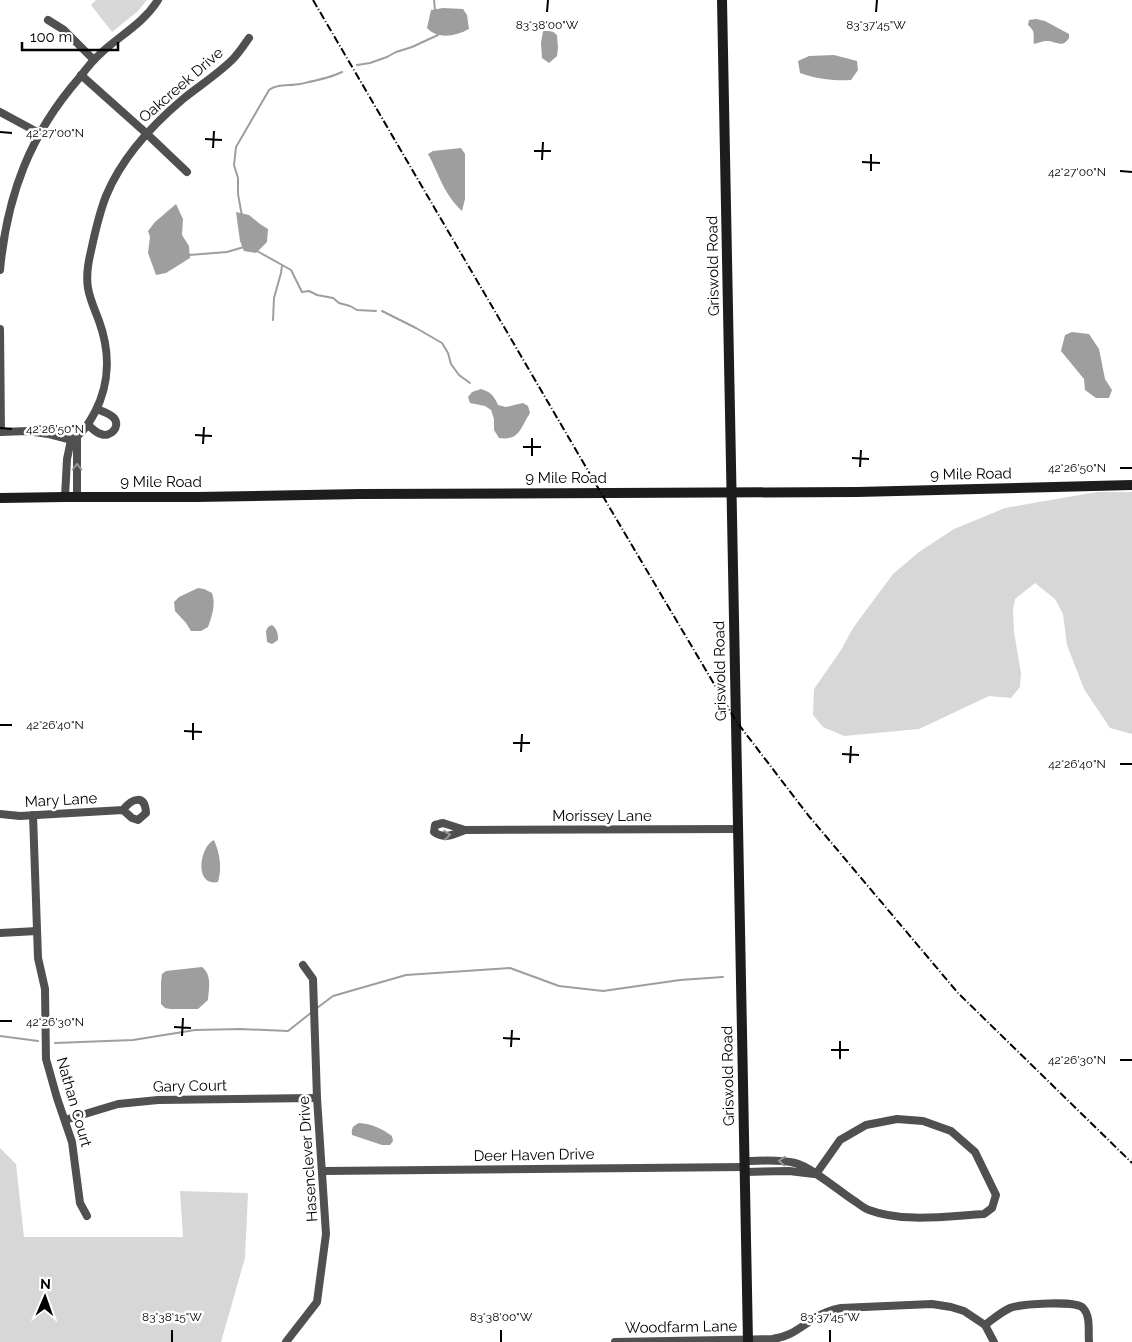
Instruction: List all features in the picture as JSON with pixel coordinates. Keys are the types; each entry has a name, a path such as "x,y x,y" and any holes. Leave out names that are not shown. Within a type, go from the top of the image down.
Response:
{"street":[{"path":"0,270 13,195 22,168 39,134 64,95 94,60 143,19 158,0"},
{"name":"Griswold Road","path":"722,0 748,1341"},
{"path":"48,20 64,30 94,60"},
{"name":"Oakcreek Drive","path":"74,439 88,425 97,409 106,379 106,344 88,290 87,269 95,229 106,195 121,168 146,133 170,110 232,60 249,38"},
{"path":"81,75 187,172"},
{"path":"0,112 39,134"},
{"path":"0,329 0,432 28,431 74,439"},
{"path":"88,425 100,434 111,434 114,431 116,424 114,418 97,409"},
{"path":"65,497 66,459 74,439"},
{"path":"74,439 77,497"},
{"name":"9 Mile Road","path":"0,498 857,492 1132,485"},
{"name":"Mary Lane","path":"0,814 20,816 123,810"},
{"name":"Nathan Court","path":"34,815 38,958 45,989 46,1060 56,1098 72,1142 80,1203 87,1216"},
{"name":"Morissey Lane","path":"465,830 738,829"},
{"path":"0,933 37,931"},
{"name":"Hasenclever Drive","path":"286,1342 317,1302 326,1234 317,1098 313,979 304,965"},
{"name":"Gary Court","path":"65,1120 118,1104 151,1101 317,1098"},
{"path":"897,1119 923,1121 951,1131 975,1152 996,1195 992,1208 984,1214 917,1217 886,1215 867,1210 816,1174 840,1140 866,1125 897,1119"},
{"name":"Deer Haven Drive","path":"323,1171 745,1167 816,1174"},
{"name":"Woodfarm Lane","path":"615,1342 764,1340 785,1336 800,1329 814,1318 841,1308 932,1304 951,1307 964,1312 984,1325"},
{"path":"994,1342 984,1325 1012,1307 1027,1304 1075,1304 1083,1308 1088,1319 1089,1342"}],"shaded area":[{"path":"96,0 147,0 138,11 112,32 91,5"},
{"path":"443,8 463,9 467,15 469,29 447,36 431,32 427,28 431,10"},
{"path":"1029,20 1045,21 1069,34 1069,38 1062,44 1047,41 1034,44 1033,31 1028,25"},
{"path":"543,31 552,31 557,35 557,56 549,63 542,58 541,43"},
{"path":"834,55 857,61 858,70 851,80 825,79 800,73 798,61 809,56"},
{"path":"461,148 465,154 465,199 462,211 450,198 428,154 433,151"},
{"path":"176,204 183,219 182,235 189,246 190,258 166,273 156,275 148,253 150,237 148,231 155,222"},
{"path":"236,212 249,215 268,229 267,242 256,253 244,251 240,241"},
{"path":"1072,332 1089,334 1099,349 1105,379 1112,390 1109,398 1096,398 1085,390 1084,379 1061,351 1065,335"},
{"path":"481,389 492,395 498,405 506,407 523,403 528,406 530,413 515,436 499,438 494,430 494,419 491,410 485,406 470,403 468,397 472,392"},
{"path":"1097,492 1132,492 1132,734 1110,728 1084,689 1067,645 1063,614 1055,599 1035,583 1015,599 1013,611 1014,632 1021,673 1020,687 1011,698 989,696 919,729 844,736 823,727 813,715 814,689 841,650 853,628 893,574 919,552 954,529 1005,508"},
{"path":"198,588 212,593 214,601 213,610 208,627 201,631 191,631 175,611 174,602 179,597"},
{"path":"272,625 277,631 278,640 272,644 267,642 266,631"},
{"path":"214,840 218,850 220,871 218,882 210,882 205,879 201,866 205,850"},
{"path":"202,967 209,978 208,1000 198,1009 170,1009 165,1008 161,1004 162,974 166,971"},
{"path":"359,1123 368,1124 380,1129 392,1136 393,1141 390,1145 382,1145 352,1135 353,1127"},
{"path":"0,1148 16,1164 24,1237 183,1237 180,1191 248,1193 245,1258 221,1342 0,1342"}],"waterway":[{"path":"434,0 435,10"},
{"path":"357,65 370,63 412,47 438,35 438,32"},
{"path":"242,216 238,194 238,178 234,165 236,147 269,90 279,86 322,79 342,72"},
{"path":"189,255 227,252 244,247"},
{"path":"257,251 291,270 302,292 309,291 317,295 333,298 339,303 357,310 376,311"},
{"path":"273,320 274,298 282,266"},
{"path":"382,311 442,343 448,353 451,364 459,375 470,383"},
{"path":"317,1008 333,996 406,975 510,968 559,986 603,991 680,980 723,977"},
{"path":"55,1043 133,1040 195,1030 288,1031 312,1012"},
{"path":"0,1036 38,1041"}],"railway":[{"path":"313,0 736,721 808,815 958,993 1132,1163"}]}
